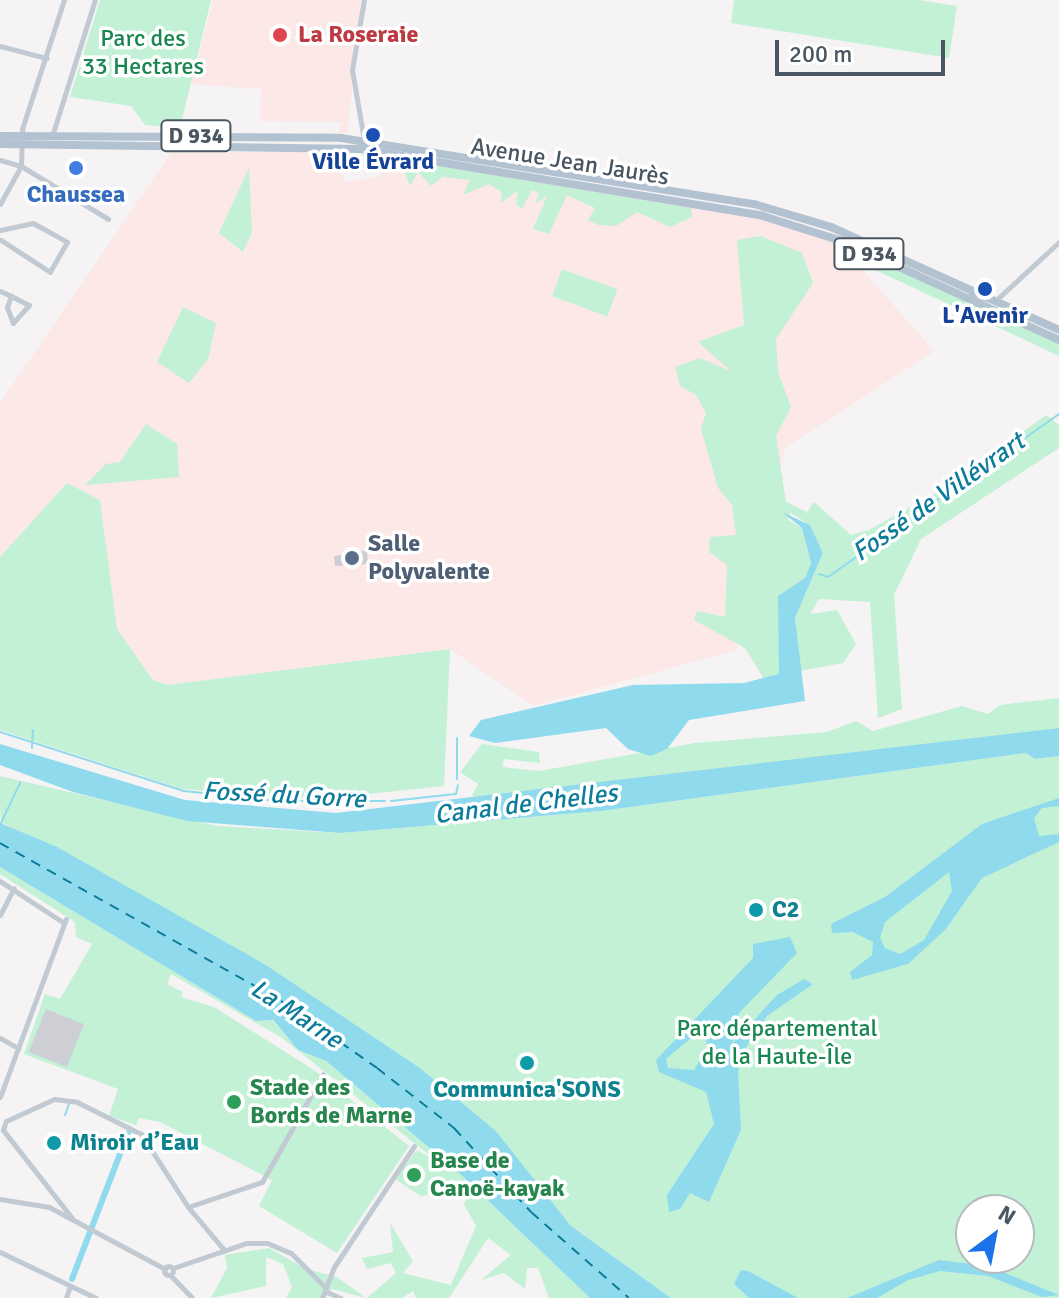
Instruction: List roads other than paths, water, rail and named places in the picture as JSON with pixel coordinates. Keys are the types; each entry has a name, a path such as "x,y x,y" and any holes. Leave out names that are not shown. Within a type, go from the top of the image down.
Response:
{"main road":[{"name":"D 934","path":"1,138 51,140"},
{"name":"Avenue Jean Jaurès","path":"51,140 364,140 779,210 1059,330"},
{"name":"Avenue Jean Jaurès","path":"51,140 391,153 763,216 842,241 1059,340"}],"street":[{"path":"0,204 21,166 22,140 64,0"},
{"path":"51,140 95,0"},
{"path":"364,0 352,70 364,140"},
{"path":"0,46 46,58"},
{"path":"0,160 21,166 108,219"},
{"path":"0,230 29,222 67,242 50,272 1,240"},
{"path":"924,279 995,301 1059,242"},
{"path":"0,291 11,296 29,305 13,323 7,307 11,296"},
{"path":"0,881 65,921 0,1097"},
{"path":"0,915 14,888"},
{"path":"0,1038 18,1048"},
{"path":"188,1207 262,1182 323,1074"},
{"path":"72,1218 5,1135 6,1121 47,1100 77,1102 147,1140 188,1207 225,1251"},
{"path":"322,1298 414,1146"},
{"path":"0,1199 49,1207 169,1268 225,1251 274,1244 302,1261 325,1289 341,1298"},
{"path":"49,1207 55,1199"},
{"path":"0,1252 96,1298"},
{"path":"169,1268 171,1276 192,1298"},
{"path":"66,1298 70,1286"}],"water":[{"path":"782,512 810,525 823,553 795,618 805,701 689,720 667,749 651,756 628,749 606,728 495,743 469,736 481,720 633,685 744,683 779,674 778,596 805,578 811,563 802,528"},
{"name":"Canal de Chelles","path":"1059,728 1059,756 1035,759 1026,753 601,811 340,833 187,821 73,792 0,765 0,744 185,800 336,813"},
{"path":"1059,798 1059,806 1042,808 1034,818 1039,836 1059,834 1059,842 982,878 945,930 908,964 852,980 850,972 872,955 873,942 853,932 832,933 831,924 885,897 982,824","holes":["949,872 952,891 924,940 900,954 885,948 880,938 885,922"]},
{"name":"La Marne","path":"0,823 57,847 266,965 420,1068 496,1131 571,1226 671,1298 590,1298 457,1171 326,1061 298,1050 273,1020 256,1021 0,867"},
{"path":"790,937 797,953 739,1013 733,1043 777,995 804,979 813,984 767,1016 744,1050 738,1071 741,1130 709,1202 690,1193 680,1209 669,1212 667,1195 714,1124 706,1092 659,1072 656,1060 753,958 753,944","holes":["702,1029 708,1047 694,1070 668,1068 666,1059"]},
{"path":"939,1260 955,1262 955,1273 940,1271 908,1280 877,1298 847,1298"},
{"path":"741,1270 798,1298 749,1298 734,1284"},
{"path":"969,1274 1008,1274 1059,1295 1042,1297 988,1276"}],"waterway":[{"name":"Fossé de Villévrart","path":"819,574 828,577 1059,414"},
{"name":"Fossé du Gorre","path":"32,748 33,730"},
{"name":"Fossé du Gorre","path":"0,732 184,791 278,801 385,801"},
{"name":"Fossé du Gorre","path":"457,738 457,779"},
{"path":"0,825 20,783"},
{"name":"Fossé du Gorre","path":"391,801 456,794 458,785"},
{"path":"65,1115 69,1104"},
{"path":"72,1279 128,1133"}],"place":[{"name":"La Roseraie","path":"280,35"},
{"name":"Ville Évrard","path":"373,135"},
{"name":"Chaussea","path":"76,168"},
{"name":"L'Avenir","path":"985,289"},
{"name":"Salle Polyvalente","path":"352,558"},
{"name":"C2","path":"756,910"},
{"name":"Communica'SONS","path":"527,1063"},
{"name":"Stade des Bords de Marne","path":"234,1102"},
{"name":"Miroir d’Eau","path":"54,1143"},
{"name":"Base de Canoë-kayak","path":"414,1175"}],"park label":[{"name":"Parc des 33 Hectares","path":"143,53"},
{"name":"Parc départemental de la Haute-Île","path":"777,1043"}]}
